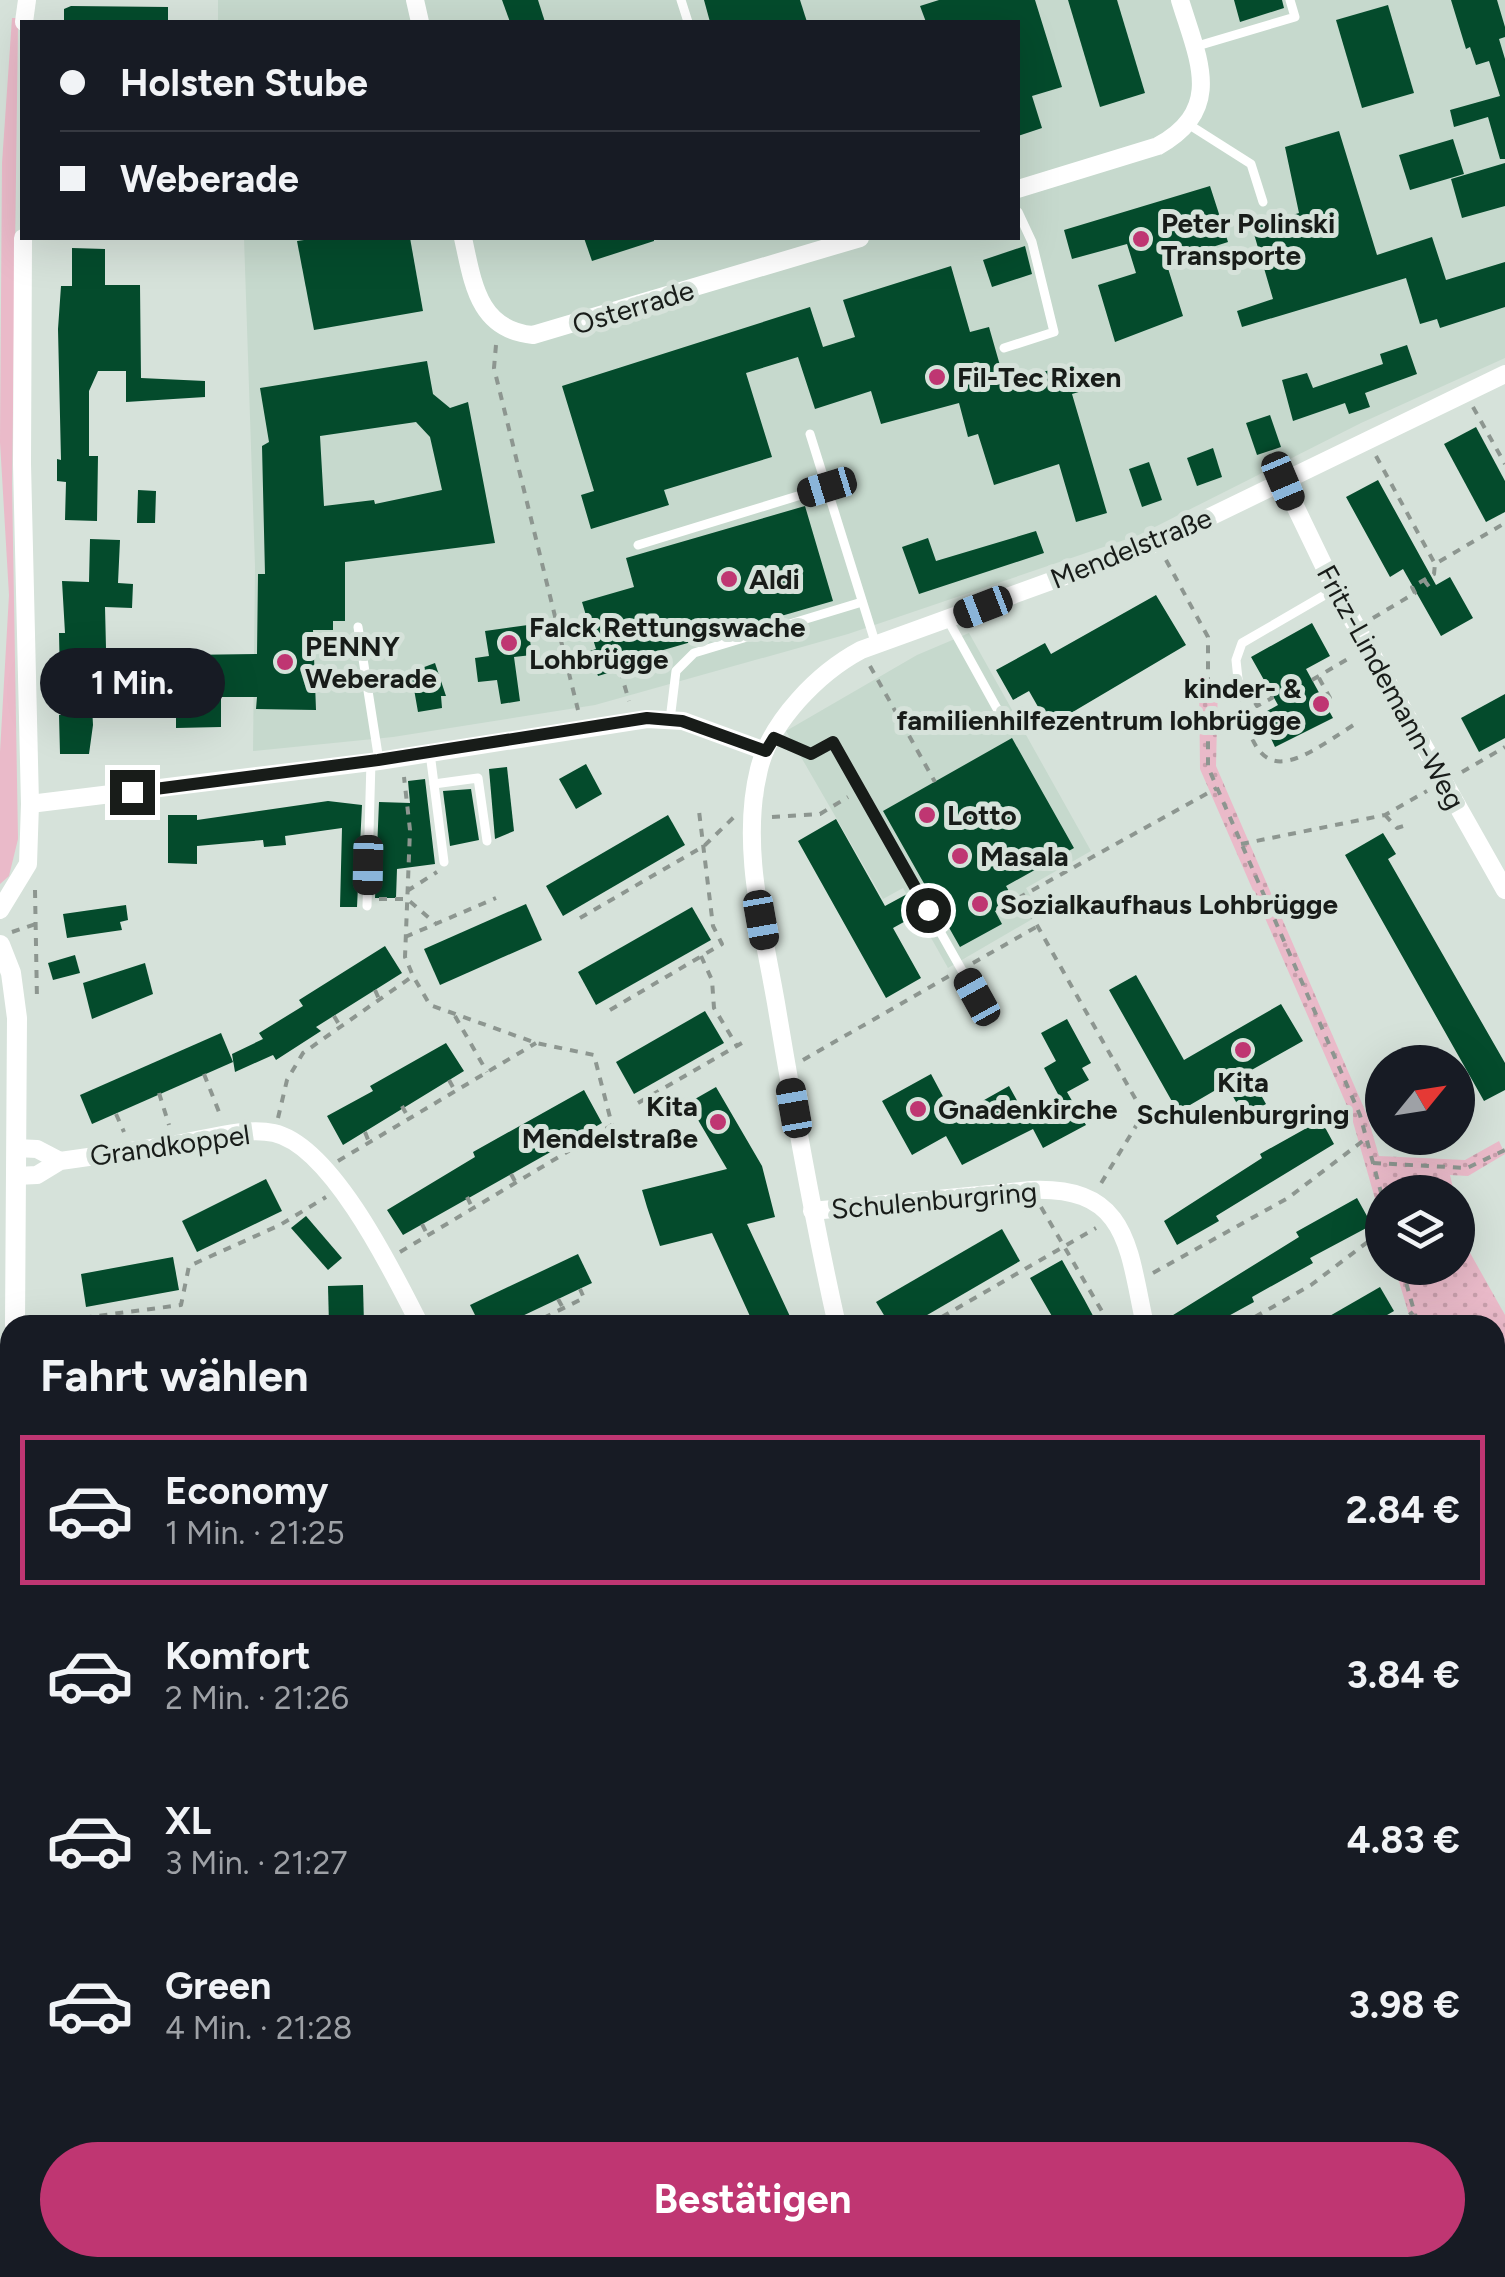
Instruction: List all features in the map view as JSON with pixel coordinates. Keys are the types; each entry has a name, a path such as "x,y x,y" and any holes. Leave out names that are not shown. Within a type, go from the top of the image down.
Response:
{"street":[{"path":"1020,188 1158,146 1188,124 1203,92 1180,0"},
{"path":"0,910 28,864 23,240"},
{"path":"464,240 474,290 483,310 498,325"},
{"name":"Osterrade","path":"498,325 514,333 554,332 853,240"},
{"name":"Mendelstraße","path":"835,1315 812,1210 761,920 753,818 769,744 828,672 868,648 1156,543 1505,374"},
{"name":"Fritz-Lindemann-Weg","path":"1283,481 1336,589 1505,890"},
{"path":"30,804 375,761 647,718 769,744"},
{"path":"0,942 14,988 17,1036 15,1315"},
{"path":"0,998 17,1036"},
{"name":"Grandkoppel","path":"16,1176 37,1176 60,1162 228,1135 274,1133 306,1150 338,1189 387,1260 415,1315"},
{"name":"Grandkoppel","path":"16,1148 37,1149 60,1162"},
{"name":"Schulenburgring","path":"812,1210 1060,1188 1092,1199 1114,1218 1126,1241 1143,1315"}],"lane":[{"path":"1194,46 1295,17 1290,0"},
{"path":"1188,124 1251,164 1262,202"},
{"path":"1004,348 1054,332 1032,242 1020,216"},
{"path":"810,434 862,602 868,648"},
{"path":"638,546 827,487"},
{"path":"1238,679 1236,660 1242,644 1336,589"},
{"path":"670,720 676,671 694,653 862,602"},
{"path":"948,620 1000,714"},
{"path":"358,627 375,761 367,902"},
{"path":"769,744 811,754 833,742 977,997"},
{"path":"430,753 444,862"},
{"path":"434,784 478,778 486,841"}],"path":[{"path":"498,325 494,368 583,728"},
{"path":"1466,394 1505,464"},
{"path":"1358,627 1415,593 1412,587 1434,574 1435,564 1368,441"},
{"path":"1435,564 1505,523"},
{"path":"1156,543 1208,638 1208,767 1365,1136"},
{"path":"1424,580 1430,588"},
{"path":"1324,702 1330,698 1315,678 1370,647"},
{"path":"868,648 935,782"},
{"path":"620,670 629,701"},
{"path":"1270,690 1272,698 1257,706 1246,678 1238,679 1249,732 1264,758 1273,762 1304,756 1356,724"},
{"path":"1241,844 1385,815 1505,747"},
{"path":"387,1260 612,1125 594,1055 536,1043 455,1016 430,1005 413,976 405,957 410,830 402,757"},
{"path":"1004,906 1216,788"},
{"path":"580,918 704,846 735,816 820,814 860,790"},
{"path":"610,1010 722,944 712,926 699,811"},
{"path":"1385,815 1397,828 1407,825"},
{"path":"407,891 436,873 444,862"},
{"path":"1021,897 1140,1107 1138,1120 1092,1199"},
{"path":"404,937 496,898"},
{"path":"367,902 406,899 435,923"},
{"path":"0,942 36,924"},
{"path":"787,1069 1038,926"},
{"path":"701,956 712,980 714,1008 736,1046"},
{"path":"274,1133 287,1080 303,1053 413,976"},
{"path":"375,990 379,999"},
{"path":"334,1016 340,1026"},
{"path":"455,1016 488,1072"},
{"path":"638,1103 747,1040"},
{"path":"323,1170 536,1043"},
{"path":"298,1046 303,1053"},
{"path":"204,1074 228,1135"},
{"path":"449,1080 456,1091"},
{"path":"159,1093 175,1144"},
{"path":"402,1106 409,1119"},
{"path":"365,1132 370,1142"},
{"path":"586,1132 590,1139"},
{"path":"1136,1282 1288,1198 1365,1139"},
{"path":"1373,1163 1467,1168 1505,1150"},
{"path":"552,1151 556,1159"},
{"path":"1371,1155 1376,1175"},
{"path":"511,1174 516,1183"},
{"path":"104,1315 182,1305 189,1266 280,1225 338,1189"},
{"path":"1031,1190 1104,1315"},
{"path":"467,1197 472,1209"},
{"path":"945,1315 1114,1218"},
{"path":"422,1224 428,1236"},
{"path":"1259,1315 1312,1285 1365,1244"},
{"path":"1407,1285 1415,1315"},
{"path":"547,1315 584,1298 580,1289"},
{"path":"558,1299 563,1308"},
{"path":"537,1309 539,1315"},
{"path":"1410,1315 1414,1312"}],"shaded area":[{"path":"218,0 1505,0 1505,358 1361,423 1139,535 848,634 595,705 393,737 253,751 255,566 244,240 1020,240 1020,20 218,20"},
{"path":"12,18 17,18 18,23 12,484 18,839 9,876 0,884 0,752 9,595 0,442 2,163"},
{"path":"969,633 1091,851 1026,888 1041,914 948,968 903,888 883,899 786,731 917,655"},
{"path":"1199,677 1218,681 1216,766 1365,1110 1365,1155 1465,1160 1499,1141 1505,1154 1470,1175 1368,1175 1351,1115 1200,769"},
{"path":"1475,1262 1505,1315 1409,1315 1400,1285 1475,1285"}],"building":[{"path":"502,0 538,0 544,20 509,20"},
{"path":"704,0 800,0 806,20 709,20"},
{"path":"939,0 1035,0 1062,87 1032,96 1042,128 1020,135 1020,20 925,20 920,6"},
{"path":"1068,0 1117,0 1145,93 1100,107"},
{"path":"1234,0 1282,0 1284,8 1240,22"},
{"path":"1451,0 1497,0 1505,27 1505,37 1499,39 1505,59 1505,159 1500,159 1488,117 1454,127 1450,110 1500,96 1489,61 1476,65 1470,47 1466,49"},
{"path":"1388,5 1414,93 1362,108 1336,20"},
{"path":"168,7 168,20 64,20 64,9"},
{"path":"1339,131 1377,255 1432,237 1446,280 1505,262 1505,307 1440,328 1437,319 1420,324 1406,278 1242,327 1237,311 1273,299 1252,227 1299,213 1285,147"},
{"path":"1453,139 1464,174 1410,190 1399,155"},
{"path":"1505,163 1505,206 1462,218 1451,179"},
{"path":"1210,186 1228,242 1166,262 1183,316 1115,342 1098,285 1136,273 1127,244 1072,259 1064,230"},
{"path":"410,240 423,311 314,330 297,241"},
{"path":"585,240 654,240 654,241 592,261"},
{"path":"1025,246 1032,274 992,287 983,260"},
{"path":"72,248 105,249 105,285 140,285 141,378 205,381 205,397 126,402 126,371 98,371 89,391 89,456 98,456 97,521 65,520 66,482 57,481 57,459 61,460 58,329 61,286 72,286"},
{"path":"951,266 970,332 989,327 1005,383 1074,363 1082,391 1072,394 1107,513 1076,522 1059,464 994,485 978,434 968,437 959,403 881,424 871,391 815,409 798,357 746,373 772,457 664,490 669,505 591,529 581,495 594,491 562,386 810,307 823,347 855,337 843,300"},
{"path":"1407,345 1417,374 1365,393 1370,407 1349,414 1345,403 1293,421 1282,380 1307,373 1313,388 1383,364 1380,354"},
{"path":"427,361 433,394 450,408 468,402 495,543 345,562 345,621 333,621 333,630 313,630 316,710 256,709 257,697 221,697 221,727 176,728 176,707 184,707 186,691 185,655 257,654 258,574 265,574 262,446 269,442 260,388","holes":["416,422 430,437 442,490 375,504 374,500 324,506 320,436"]},
{"path":"1270,415 1281,447 1257,455 1246,423"},
{"path":"1476,427 1505,481 1505,512 1486,522 1444,444"},
{"path":"1213,448 1222,477 1197,486 1187,458"},
{"path":"1149,462 1162,500 1142,507 1129,469"},
{"path":"1378,480 1436,585 1450,577 1473,618 1441,636 1403,569 1390,577 1346,497"},
{"path":"138,490 156,491 155,523 137,523"},
{"name":"Aldi","path":"805,506 833,601 646,655 648,661 598,676 590,651 596,649 582,602 634,587 626,558"},
{"path":"1036,531 1044,553 919,594 902,547 928,538 936,561"},
{"path":"90,539 120,540 118,583 133,584 132,608 105,607 106,648 89,648 93,725 89,754 60,754 59,715 69,715 69,680 60,681 59,633 65,633 62,581 89,582"},
{"path":"1156,595 1186,645 1049,726 1029,691 1013,700 996,670 1045,643 1051,654"},
{"path":"1312,623 1330,656 1306,669 1333,718 1275,747 1260,715 1278,705 1251,657"},
{"name":"Falck Rettungswache Lohbrügge","path":"528,625 532,655 514,657 520,701 501,704 497,680 478,682 475,658 489,656 485,631"},
{"path":"435,663 446,696 441,696 442,708 418,712 411,672"},
{"path":"1505,694 1505,738 1479,752 1461,718"},
{"path":"1012,738 1074,848 1006,886 1014,900 995,911 1002,924 960,947 883,811"},
{"path":"586,764 602,794 576,809 559,779"},
{"path":"507,767 514,831 495,839 489,769"},
{"path":"425,779 435,864 397,869 396,898 375,898 379,802 410,803 408,781"},
{"path":"471,789 479,840 450,846 443,791"},
{"path":"328,801 362,805 357,907 340,907 342,828 285,836 286,845 264,847 263,840 197,846 197,864 168,863 168,815 197,815 197,820"},
{"path":"668,815 685,845 563,916 546,886"},
{"path":"836,819 885,906 909,893 920,913 893,928 921,978 886,998 798,841"},
{"path":"1383,833 1396,854 1388,859 1505,1063 1505,1090 1484,1101 1475,1085 1475,1045 1452,1045 1345,855"},
{"path":"526,904 542,940 440,985 424,949"},
{"path":"126,905 128,920 120,922 122,930 67,938 63,914"},
{"path":"692,907 711,940 596,1005 578,972"},
{"path":"385,946 402,973 316,1027 321,1031 276,1060 273,1055 235,1072 232,1054 263,1039 259,1033 303,1006 299,1000"},
{"path":"75,955 80,973 53,980 48,963"},
{"path":"145,963 153,994 92,1019 83,983"},
{"name":"Kita Schulenburgring","path":"1136,975 1184,1060 1281,1004 1303,1041 1248,1072 1266,1104 1244,1116 1226,1084 1178,1112 1109,990"},
{"path":"705,1011 724,1043 634,1094 616,1062"},
{"path":"1067,1019 1091,1063 1082,1068 1089,1080 1067,1092 1086,1125 1043,1148 1033,1129 962,1165 946,1136 912,1155 882,1101 931,1074 954,1117 1009,1086 1025,1115 1059,1096 1044,1068 1056,1061 1041,1033"},
{"path":"221,1033 233,1062 92,1124 80,1095"},
{"path":"446,1043 464,1071 343,1145 327,1116 373,1091 370,1086"},
{"path":"716,1087 762,1166 775,1217 747,1224 789,1315 749,1315 712,1233 660,1246 642,1190 727,1169 688,1103"},
{"path":"584,1090 602,1123 403,1235 387,1210 475,1157 473,1152"},
{"path":"1321,1120 1334,1144 1216,1216 1219,1221 1177,1245 1164,1221 1262,1158 1260,1154"},
{"path":"266,1179 282,1211 197,1252 182,1221"},
{"path":"1357,1198 1365,1212 1365,1229 1310,1258 1313,1263 1252,1297 1254,1302 1230,1315 1173,1315 1299,1237 1296,1232"},
{"path":"306,1216 342,1258 328,1270 291,1228"},
{"path":"1002,1229 1020,1261 927,1315 884,1315 876,1302"},
{"path":"578,1254 592,1283 524,1315 475,1315 470,1305"},
{"path":"173,1257 179,1290 86,1307 81,1274"},
{"path":"1062,1260 1092,1315 1051,1315 1030,1278"},
{"path":"363,1285 364,1315 329,1315 328,1286"},
{"path":"1380,1287 1394,1311 1387,1315 1331,1315"}],"place":[{"name":"Peter Polinski Transporte","path":"1141,239"},
{"name":"Fil-Tec Rixen","path":"937,377"},
{"name":"Aldi","path":"729,579"},
{"name":"Falck Rettungswache Lohbrügge","path":"509,643"},
{"name":"PENNY Weberade","path":"285,662"},
{"name":"kinder- & familienhilfezentrum lohbrügge","path":"1321,704"},
{"name":"Lotto","path":"927,815"},
{"name":"Masala","path":"960,856"},
{"name":"Sozialkaufhaus Lohbrügge","path":"980,904"},
{"name":"Kita Schulenburgring","path":"1243,1050"},
{"name":"Gnadenkirche","path":"918,1109"},
{"name":"Kita Mendelstraße","path":"718,1122"}],"route":[{"path":"132,792 378,760 647,718 682,721 766,751 774,738 811,754 833,742 928,910"}]}
